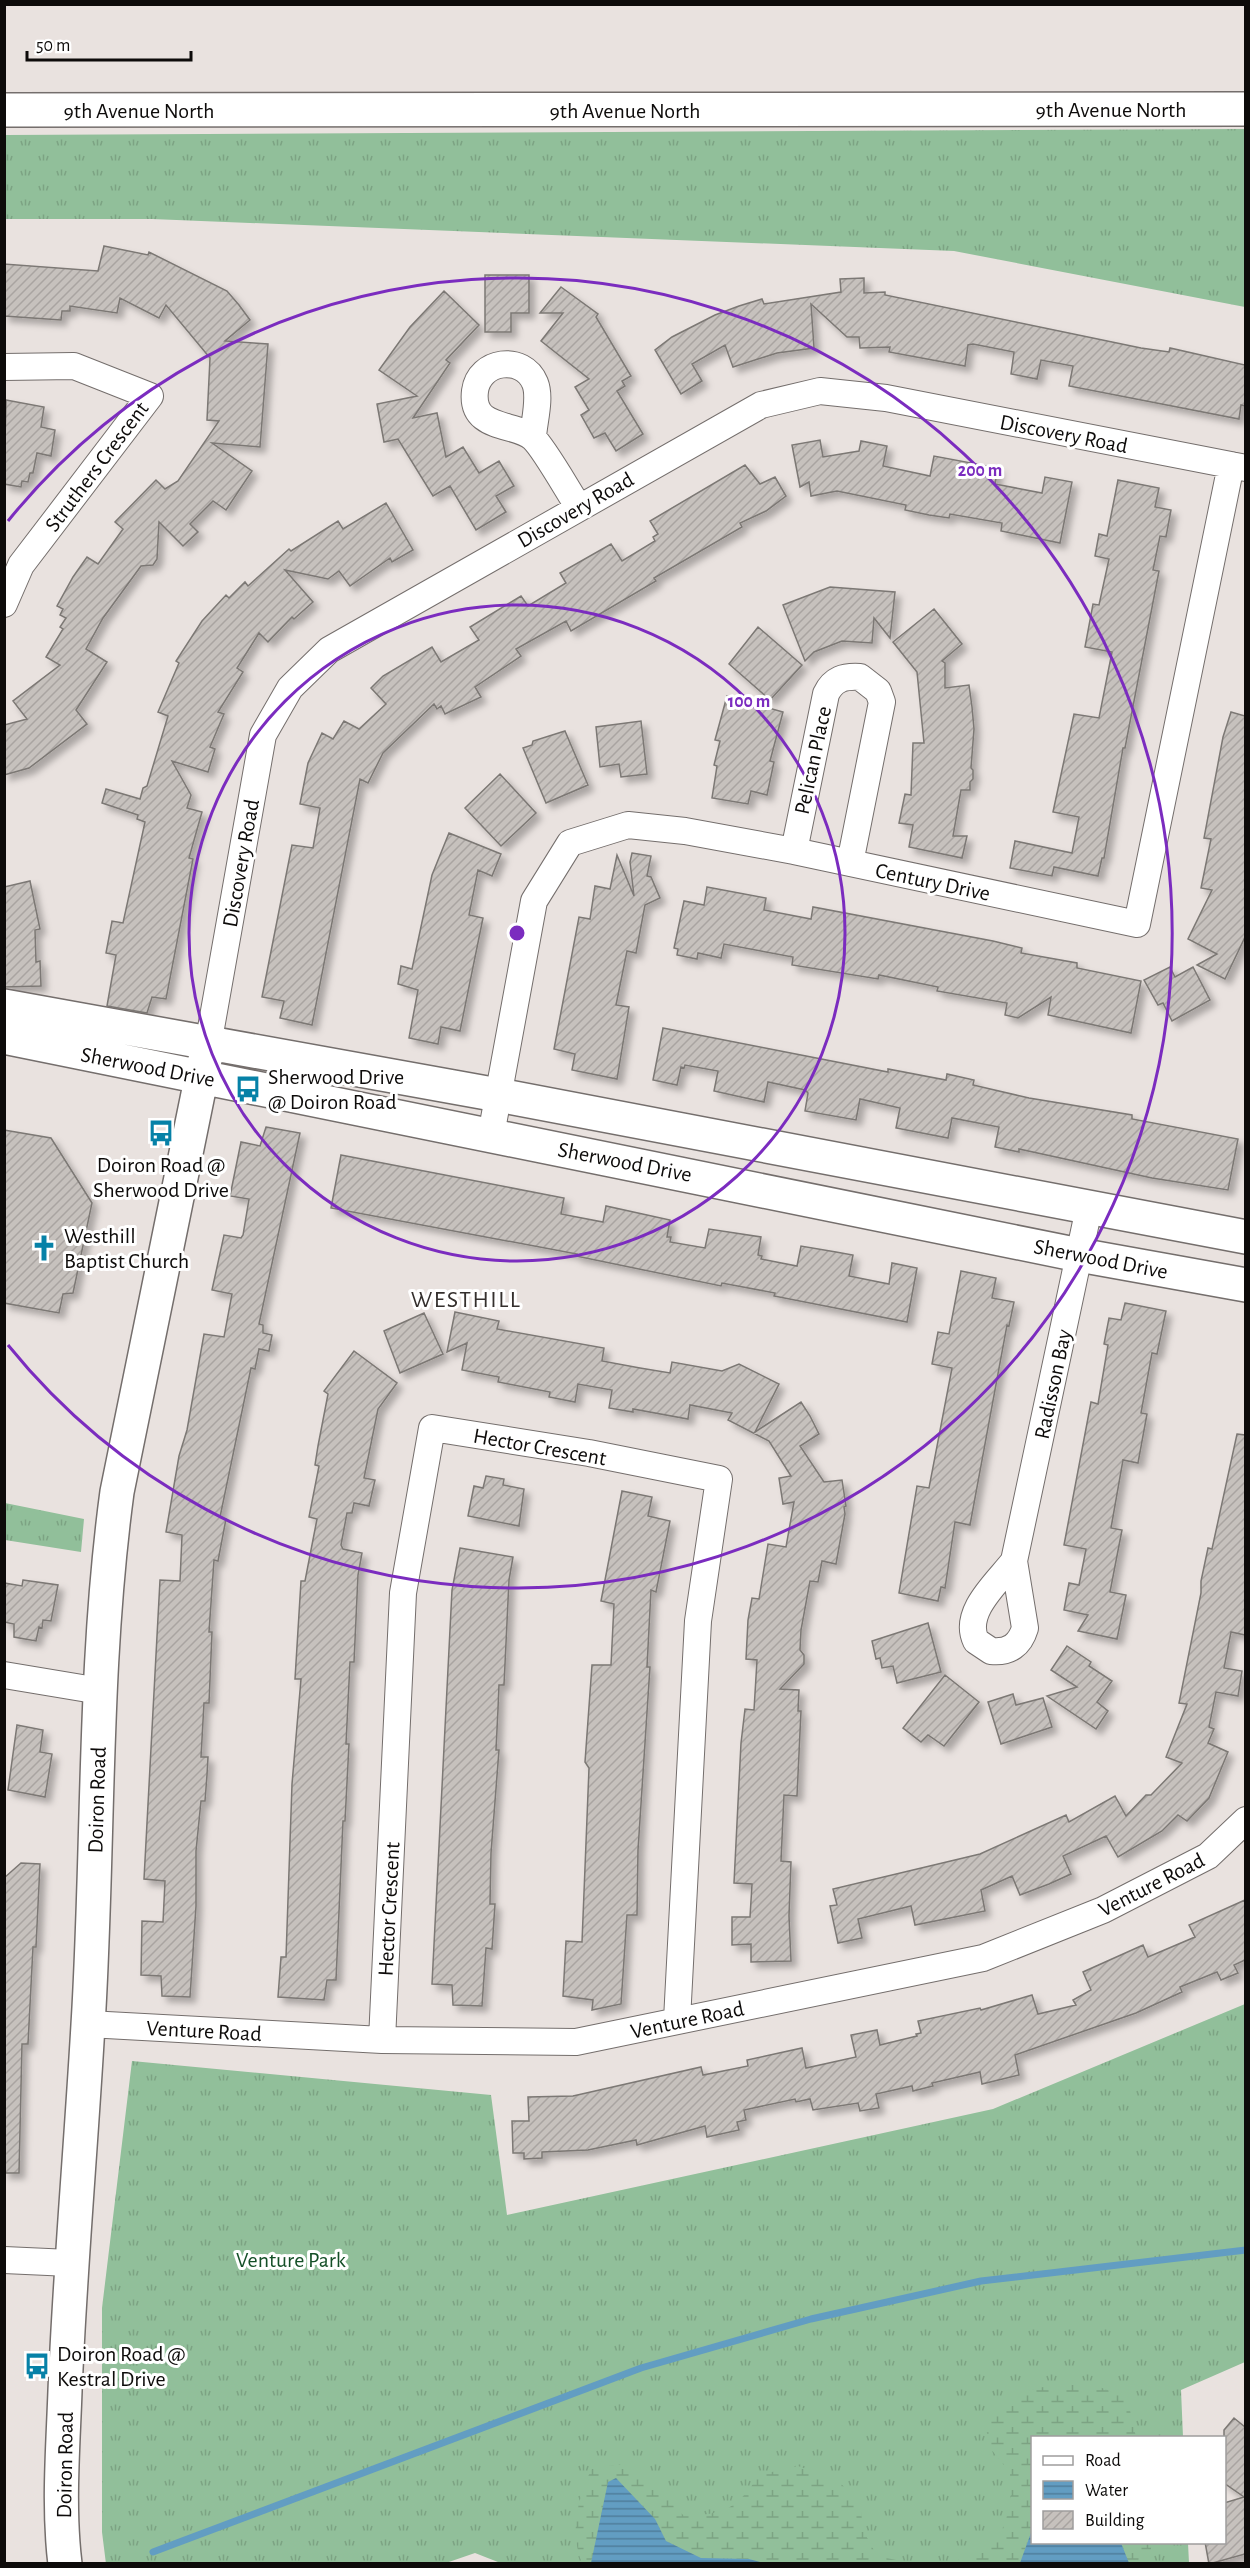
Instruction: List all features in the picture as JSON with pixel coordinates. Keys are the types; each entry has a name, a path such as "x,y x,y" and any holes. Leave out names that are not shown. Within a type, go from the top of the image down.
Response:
{"street":[{"name":"9th Avenue North","path":"4,110 1245,109"},
{"name":"Struthers Crescent","path":"4,367 74,366 150,396 21,565 4,604"},
{"name":"Discovery Road","path":"208,1045 263,735 290,688 329,650 578,506 760,405 820,391 886,398 1238,466"},
{"path":"533,437 578,506"},
{"name":"Century Drive","path":"491,1135 534,901 570,843 628,825 685,831 794,851 1137,924 1238,466"},
{"name":"Pelican Place","path":"794,851 829,686 839,679 860,677 878,691 882,702 850,863"},
{"name":"Sherwood Drive","path":"4,1006 79,1018 208,1045 498,1095 1245,1237"},
{"name":"Sherwood Drive","path":"4,1037 1079,1255 1245,1285"},
{"name":"Doiron Road","path":"65,2564 62,2539 63,2462 70,2263 88,2024 100,1691 110,1547 117,1492 208,1045"},
{"name":"Radisson Bay","path":"1014,1561 1089,1208"},
{"name":"Hector Crescent","path":"382,2040 403,1593 432,1428 589,1453 719,1479 698,1621 677,2020"},
{"path":"4,1675 100,1691"},
{"name":"Venture Road","path":"88,2024 382,2040 576,2042 983,1958 1103,1910 1208,1856 1245,1820"},
{"path":"4,2260 70,2263"}],"green space":[{"path":"1245,129 1245,307 954,251 152,219 5,219 5,135"},
{"path":"5,1503 84,1519 81,1552 5,1540"},
{"name":"Venture Park","path":"1245,2004 1245,2362 1181,2390 1183,2436 1031,2436 1031,2544 1188,2544 1189,2563 503,2564 475,2553 443,2564 106,2564 102,2532 102,2308 132,2061 491,2095 507,2215 993,2109"},
{"path":"1091,2384 1127,2397 1136,2436 1031,2436 1031,2533 1020,2563 950,2563 979,2552 1002,2530 1011,2503 1010,2473 991,2449 986,2429 995,2414 1017,2395 1058,2385"},
{"path":"625,2464 658,2489 684,2516 710,2514 728,2508 743,2496 759,2475 798,2466 837,2480 860,2502 863,2530 877,2556 901,2561 945,2563 764,2564 749,2559 701,2558 666,2541 655,2519 608,2483 591,2563 582,2563 576,2539 576,2527 579,2503 587,2479 592,2468"},
{"path":"1121,2544 1152,2544 1148,2563 1129,2563"}],"water":[{"path":"616,2478 655,2519 666,2541 701,2558 749,2559 764,2563 591,2563 608,2482"},
{"path":"1031,2533 1031,2544 1121,2544 1129,2563 1020,2563"}],"building":[{"path":"104,246 148,255 149,252 227,291 239,305 250,320 225,341 268,344 260,447 212,443 252,471 226,510 213,501 190,524 198,532 183,546 159,522 157,559 153,565 141,566 103,618 86,649 107,662 76,710 87,724 29,768 4,775 4,725 27,719 13,701 60,665 46,657 63,629 60,627 66,618 60,615 63,609 57,606 73,577 87,557 98,564 123,529 115,522 156,480 165,489 178,481 219,421 207,420 210,358 166,305 159,318 120,298 117,313 70,306 70,311 62,311 61,320 4,316 4,264 98,271"},
{"path":"485,275 529,275 529,313 511,313 511,332 485,332"},
{"path":"864,278 864,293 885,292 885,295 1141,348 1169,352 1170,348 1245,365 1245,406 1241,405 1239,419 1069,386 1073,366 1041,360 1037,379 1011,374 1014,352 973,344 968,345 965,366 889,352 890,347 860,348 859,337 847,337 811,304 814,348 777,353 733,367 725,345 692,364 702,381 681,394 655,350 672,337 715,315 739,306 762,299 764,304 841,292 840,279"},
{"path":"561,287 598,314 596,317 631,376 622,381 625,386 617,391 643,434 616,451 605,433 594,438 581,415 589,410 575,387 589,379 541,341 563,313 540,313"},
{"path":"444,291 479,325 446,360 450,363 413,418 437,413 446,457 463,447 479,473 499,461 514,486 496,496 506,512 476,530 450,486 433,496 398,439 384,442 377,404 417,396 379,370 410,327"},
{"path":"6,400 44,407 41,427 55,430 51,456 37,453 33,473 30,473 28,482 22,481 21,487 4,484"},
{"path":"820,440 823,457 859,451 861,441 887,446 883,466 930,476 934,456 998,468 995,484 1042,493 1045,477 1072,482 1060,543 1001,531 1002,523 950,514 949,518 929,515 905,510 906,505 837,491 811,496 809,482 800,487 792,445"},
{"path":"745,465 760,484 775,477 786,496 766,511 740,523 742,527 654,578 656,581 571,631 566,621 516,649 521,656 475,687 481,697 445,714 441,706 437,709 434,704 383,753 368,783 360,779 312,1025 280,1018 284,1001 262,997 292,845 313,848 320,808 300,804 308,763 322,733 333,739 344,721 359,729 386,704 371,688 383,676 432,647 441,662 479,640 470,627 521,596 528,606 566,583 560,573 611,544 622,561 655,541 653,537 658,534 650,521"},
{"path":"1118,480 1159,488 1155,507 1171,510 1166,537 1160,536 1153,570 1159,571 1125,748 1123,748 1104,858 1102,858 1098,876 1054,867 1052,876 1010,868 1015,841 1072,853 1079,817 1053,812 1074,714 1099,718 1112,652 1085,647 1093,604 1099,605 1109,559 1095,556 1099,534 1107,536"},
{"path":"386,503 413,550 392,562 390,558 350,586 339,571 328,579 285,570 313,602 294,619 292,617 268,642 259,633 237,668 243,672 218,712 224,714 210,747 215,749 208,772 172,761 191,795 187,808 202,812 189,858 193,859 166,999 152,997 147,1013 107,1006 116,955 106,953 112,921 123,923 145,822 137,819 138,815 102,803 106,789 140,799 143,788 147,786 168,716 158,712 179,663 176,661 202,621 226,595 229,598 245,582 248,586 289,549 291,551 338,521 343,529"},
{"path":"830,587 895,592 890,638 874,618 872,643 842,641 814,652 805,661 783,605"},
{"path":"934,609 962,644 942,661 945,663 945,688 969,685 972,707 974,729 971,768 973,779 970,782 970,790 961,790 953,836 967,836 962,858 909,847 913,825 899,823 905,794 911,795 913,743 924,743 917,672 893,642"},
{"path":"758,627 802,665 770,700 729,664"},
{"path":"727,696 783,712 770,761 774,762 767,795 751,791 748,804 712,798 717,766 714,765 720,741 715,740"},
{"path":"1231,712 1245,716 1245,937 1225,979 1197,965 1217,954 1188,939 1212,890 1201,888 1211,839 1204,838 1223,737"},
{"path":"641,721 647,774 621,777 619,764 600,767 596,727"},
{"path":"565,731 588,785 546,803 523,748 532,745 533,741"},
{"path":"500,774 536,813 501,846 465,808"},
{"path":"449,833 501,854 492,876 478,870 469,915 483,918 460,1031 441,1027 438,1044 409,1038 418,990 398,984 401,966 412,969 432,875"},
{"path":"632,853 651,856 647,876 651,877 660,898 645,905 636,953 627,951 616,1005 629,1007 617,1079 572,1070 575,1054 554,1049 579,917 590,919 595,886 610,889 617,855 634,896 630,862"},
{"path":"30,881 40,929 35,930 36,962 40,961 41,986 4,987 4,887"},
{"path":"707,887 766,898 764,910 811,919 813,907 993,941 1022,948 1021,953 1077,963 1077,968 1141,981 1131,1033 1048,1015 1051,997 1018,1018 1005,1015 1007,1003 937,991 938,987 879,975 878,979 792,965 793,957 724,944 721,958 698,953 697,959 677,955 678,949 674,948 684,901 704,905"},
{"path":"1170,967 1175,977 1193,967 1210,1000 1172,1021 1163,1003 1158,1005 1144,980"},
{"path":"663,1028 888,1072 888,1069 946,1080 947,1074 974,1080 973,1085 1029,1098 1132,1115 1132,1119 1238,1139 1228,1190 1152,1178 1019,1149 1019,1152 995,1147 999,1127 952,1118 948,1138 896,1128 900,1108 860,1099 856,1120 805,1111 808,1093 805,1090 768,1082 764,1102 714,1091 718,1071 685,1065 684,1068 681,1067 677,1085 653,1080"},
{"path":"266,1127 300,1133 259,1324 263,1325 263,1333 272,1335 269,1351 259,1349 255,1369 251,1368 220,1517 226,1519 218,1561 214,1560 209,1632 212,1632 209,1703 204,1703 201,1757 208,1757 205,1801 201,1801 196,1851 196,1906 190,1997 162,1996 161,1976 141,1975 142,1921 163,1922 165,1881 144,1879 160,1580 180,1581 182,1535 166,1532 204,1334 224,1337 232,1294 212,1290 224,1235 241,1238 243,1235 249,1199 230,1196 241,1142 260,1146"},
{"name":"Westhill Baptist Church","path":"4,1130 51,1138 92,1203 73,1293 63,1294 59,1313 4,1303"},
{"path":"341,1155 564,1198 561,1214 603,1222 606,1206 670,1220 667,1237 671,1237 670,1242 705,1248 709,1229 761,1237 758,1255 762,1256 761,1259 797,1266 801,1246 853,1255 849,1276 889,1284 892,1263 917,1268 907,1322 774,1296 775,1293 722,1283 721,1286 576,1256 577,1254 331,1208"},
{"path":"961,1271 996,1278 992,1298 1014,1302 1009,1326 1007,1325 970,1525 955,1522 945,1588 941,1587 938,1601 899,1593 917,1486 929,1488 952,1368 932,1364 938,1332 949,1334"},
{"path":"1125,1303 1166,1311 1157,1354 1152,1353 1141,1413 1147,1414 1138,1463 1123,1460 1111,1528 1122,1530 1110,1592 1126,1595 1117,1639 1078,1631 1088,1615 1064,1610 1069,1583 1079,1585 1086,1549 1064,1545 1091,1402 1098,1404 1108,1345 1104,1344 1109,1318 1121,1320"},
{"path":"455,1312 499,1321 497,1329 604,1348 602,1361 640,1368 670,1373 672,1362 722,1371 739,1364 779,1384 755,1432 801,1402 810,1416 819,1434 800,1446 824,1482 842,1480 846,1506 844,1507 845,1514 836,1564 822,1561 818,1582 810,1581 801,1630 800,1650 804,1655 804,1664 780,1689 799,1690 798,1711 801,1711 797,1796 784,1795 781,1861 791,1862 789,1916 791,1961 751,1962 751,1944 732,1945 732,1917 750,1917 752,1884 734,1883 741,1743 745,1709 754,1710 757,1660 746,1659 748,1620 752,1598 759,1599 768,1544 786,1547 794,1502 783,1504 779,1478 791,1476 769,1441 728,1420 732,1413 690,1405 688,1419 633,1409 633,1412 609,1408 612,1390 578,1384 575,1402 549,1397 550,1392 498,1382 499,1377 462,1370 467,1343 447,1352"},
{"path":"424,1313 443,1354 400,1373 384,1331"},
{"path":"354,1351 397,1383 378,1409 364,1478 375,1480 369,1506 354,1503 352,1513 347,1513 341,1545 343,1549 362,1553 358,1575 354,1662 350,1662 346,1744 349,1744 336,1980 327,1980 324,2000 278,1997 281,1957 286,1957 292,1784 301,1679 295,1679 301,1581 305,1581 317,1519 309,1517 319,1466 315,1465 328,1394 324,1391"},
{"path":"1237,1434 1245,1435 1245,1635 1231,1632 1224,1668 1242,1671 1238,1696 1216,1692 1209,1727 1214,1729 1208,1743 1228,1752 1209,1798 1187,1821 1178,1815 1162,1831 1118,1857 1106,1836 1063,1856 1071,1874 1049,1884 1020,1895 1012,1876 981,1890 985,1911 915,1925 911,1906 858,1919 862,1938 838,1943 830,1906 837,1905 833,1889 980,1854 1066,1815 1069,1822 1115,1796 1126,1816 1146,1795 1151,1795 1182,1763 1166,1757 1187,1704 1179,1703 1201,1593 1201,1581 1208,1548 1212,1549"},
{"path":"486,1476 504,1479 503,1485 524,1489 519,1526 468,1516 474,1486 483,1488"},
{"path":"622,1491 652,1497 648,1516 670,1521 656,1592 651,1590 647,1667 650,1667 638,1850 637,1915 627,1915 621,2004 592,2010 593,2000 563,1996 566,1941 582,1942 589,1768 585,1762 592,1665 611,1665 614,1604 601,1601"},
{"path":"460,1548 513,1557 509,1580 504,1685 499,1685 496,1750 499,1750 491,1853 490,1904 495,1904 492,1949 486,1948 482,2006 453,2005 452,1985 432,1984 452,1590"},
{"path":"23,1580 58,1585 51,1621 43,1620 36,1641 14,1637 14,1624 4,1622 4,1583 22,1586"},
{"path":"928,1623 941,1672 897,1683 893,1666 882,1668 880,1658 876,1659 872,1641"},
{"path":"1067,1646 1091,1662 1089,1666 1112,1681 1097,1702 1108,1711 1096,1729 1047,1696 1077,1687 1051,1670"},
{"path":"945,1675 979,1702 944,1746 928,1735 921,1742 903,1728"},
{"path":"1013,1694 1016,1705 1043,1698 1052,1727 1001,1744 988,1702"},
{"path":"17,1725 43,1730 40,1752 52,1754 45,1797 8,1790"},
{"path":"21,1863 40,1864 36,1947 33,1947 28,2044 22,2044 19,2173 4,2173 4,1878"},
{"path":"1245,1900 1245,1960 1234,1965 1238,1973 1221,1980 1217,1972 1180,1987 1182,1992 1136,2013 1015,2055 1019,2075 982,2084 980,2072 932,2083 933,2086 913,2091 912,2086 876,2094 879,2108 860,2111 858,2103 813,2110 810,2099 796,2102 795,2099 744,2110 746,2120 737,2122 739,2130 707,2137 705,2126 637,2145 636,2140 588,2150 542,2152 542,2158 524,2159 524,2153 513,2153 512,2121 529,2121 528,2097 573,2096 701,2067 703,2075 748,2066 747,2060 802,2048 806,2068 856,2057 851,2035 877,2030 880,2045 917,2036 916,2034 921,2033 918,2021 980,2008 981,2010 1032,1995 1038,2014 1076,2005 1073,2000 1091,1990 1083,1972 1143,1945 1148,1957 1195,1937 1189,1925"},
{"path":"1234,2418 1245,2427 1245,2554 1209,2564 1205,2544 1226,2544 1226,2502 1244,2497 1226,2484 1224,2430"}],"waterway":[{"path":"153,2552 641,2368 811,2319 981,2281 1246,2250"}],"place":[{"name":"Sherwood Drive @ Doiron Road","path":"248,1089"},
{"name":"Doiron Road @ Sherwood Drive","path":"161,1133"},
{"name":"Westhill Baptist Church","path":"44,1248"},
{"name":"Doiron Road @ Kestral Drive","path":"37,2366"}],"district":[{"name":"WESTHILL","path":"466,1299"}]}
